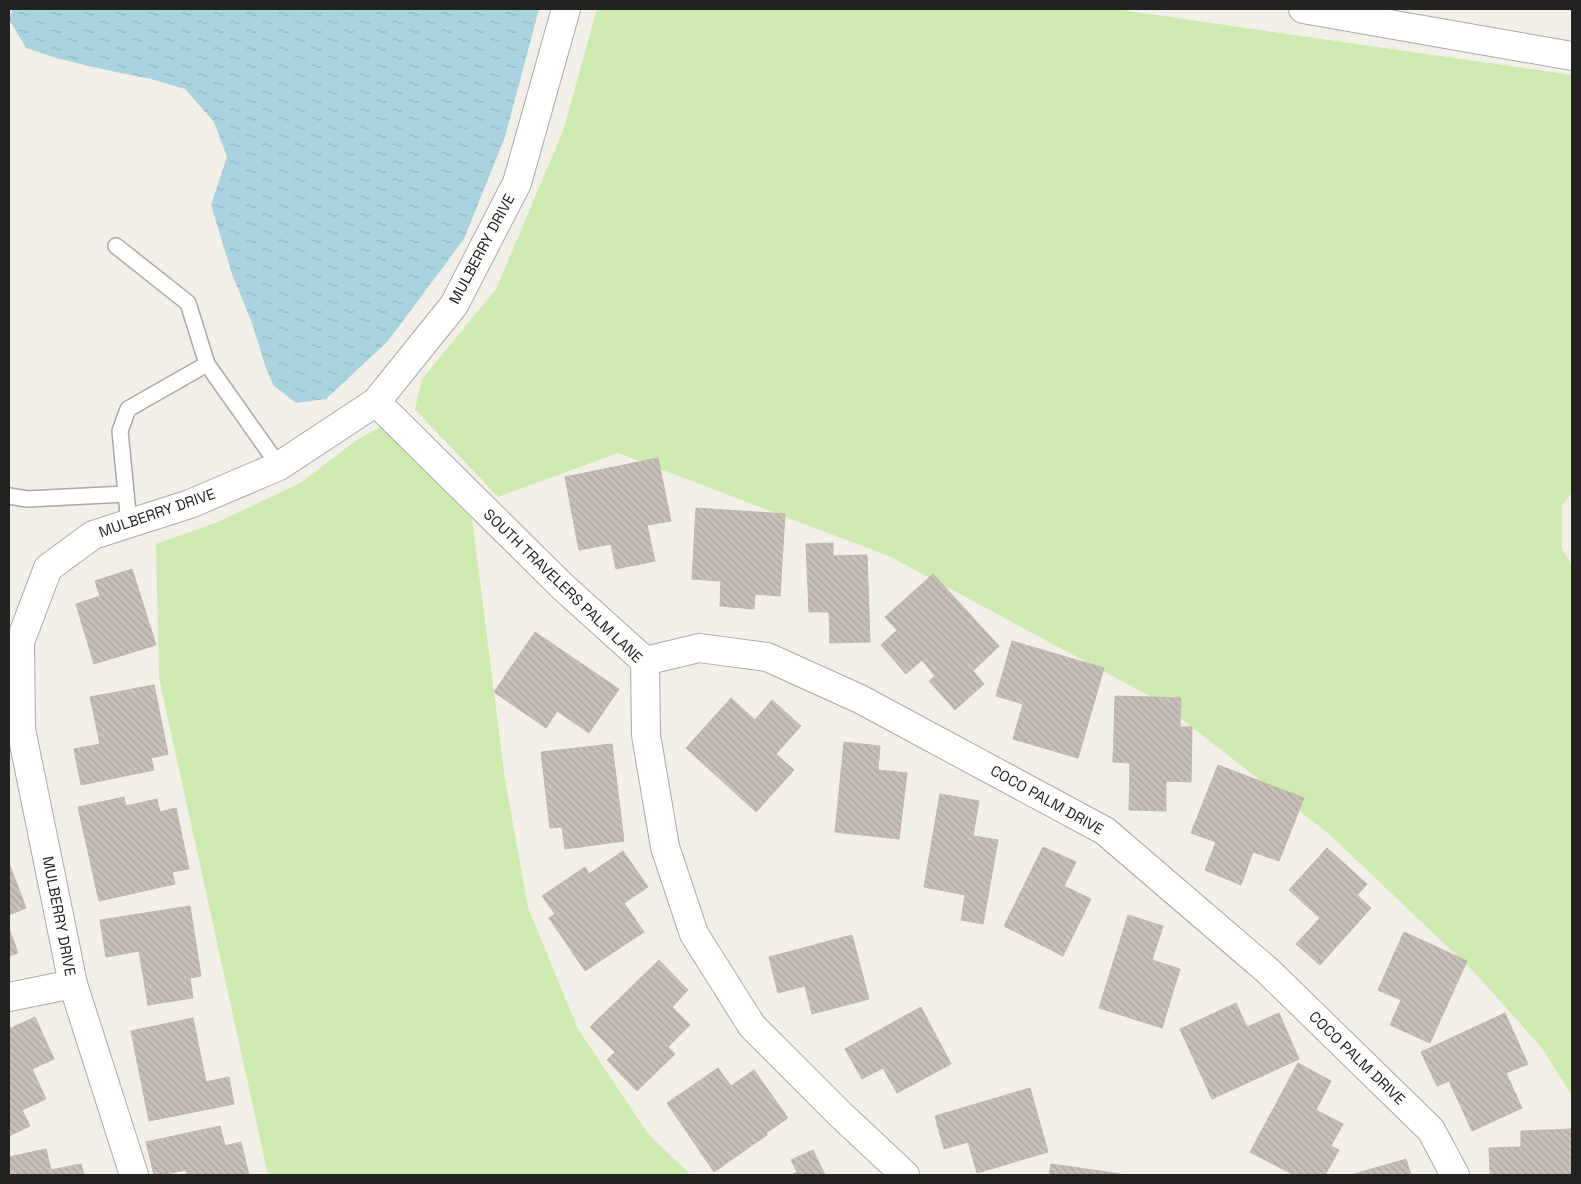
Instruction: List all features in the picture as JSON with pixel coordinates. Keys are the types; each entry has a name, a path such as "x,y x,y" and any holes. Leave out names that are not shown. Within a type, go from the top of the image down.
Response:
{"street":[{"name":"MULBERRY DRIVE","path":"134,1175 73,984 21,729 20,642 48,568 93,535 190,504 279,466 376,402 454,305 517,183 566,9"},
{"path":"1303,9 1415,18 1572,56"},
{"name":"SOUTH TRAVELERS PALM LANE","path":"376,402 563,587 645,661 646,735 665,847 694,934 752,1026 905,1175"},
{"name":"COCO PALM DRIVE","path":"645,661 699,648 767,657 860,699 1105,831 1268,971 1431,1130 1454,1175"},
{"path":"9,997 73,984"}],"lane":[{"path":"116,246 188,303 207,364 279,466"},
{"path":"129,524 120,431 128,408 207,364"},
{"path":"9,496 27,499 126,494"}],"green space":[{"path":"597,9 1115,9 1572,75 1572,492 1562,506 1562,549 1572,565 1572,1096 1542,1048 1474,972 1329,834 1157,700 891,557 618,453 498,497 415,409 422,379 496,289 563,131"},
{"path":"380,427 402,435 472,519 505,779 528,908 578,1029 649,1135 691,1175 268,1175 159,678 156,544 218,522 300,483 358,439"}],"water":[{"path":"13,9 539,9 505,137 464,239 388,341 326,399 296,403 273,385 252,323 232,274 211,205 227,157 214,122 185,89 151,79 56,58 26,48 9,19"}],"building":[{"path":"658,458 671,521 647,525 655,561 616,569 611,544 579,550 565,477"},
{"path":"696,508 785,514 780,596 755,594 754,609 720,606 721,581 692,579"},
{"path":"833,543 833,556 867,555 870,642 830,643 829,612 809,612 806,544"},
{"path":"132,569 156,645 94,664 76,604 100,596 95,581"},
{"path":"933,574 999,646 973,671 984,684 955,710 929,681 935,676 922,660 906,674 881,645 897,630 885,617"},
{"path":"535,632 619,689 589,733 557,711 546,728 494,692"},
{"path":"1012,641 1104,668 1078,758 1013,739 1023,704 996,696"},
{"path":"154,685 168,754 151,758 154,770 81,785 74,749 100,744 90,697"},
{"path":"1115,696 1181,698 1180,727 1192,727 1191,782 1166,781 1166,811 1129,810 1130,763 1113,762"},
{"path":"731,698 755,720 772,700 801,726 776,754 794,770 756,812 686,748"},
{"path":"844,742 880,746 878,770 907,773 899,839 835,832"},
{"path":"612,744 624,841 565,849 562,827 550,828 541,752"},
{"path":"1218,765 1304,798 1279,861 1253,852 1241,885 1205,870 1216,842 1191,833"},
{"path":"940,794 979,801 973,836 998,840 983,924 961,920 965,895 924,887"},
{"path":"124,797 126,806 157,799 160,812 176,808 189,869 172,872 175,884 99,901 78,807"},
{"path":"1043,847 1076,862 1064,886 1091,899 1063,956 1004,926"},
{"path":"1327,848 1367,884 1357,895 1371,908 1320,965 1296,944 1320,918 1289,890"},
{"path":"623,851 648,887 624,903 644,932 585,971 549,918 555,914 542,896 585,867 589,874"},
{"path":"9,863 26,908 9,915"},
{"path":"190,906 201,976 190,978 193,998 148,1005 139,951 106,957 100,920"},
{"path":"1128,915 1163,926 1152,960 1180,969 1162,1028 1099,1008"},
{"path":"9,928 18,953 9,956"},
{"path":"1404,932 1467,961 1430,1043 1390,1025 1401,1000 1378,990"},
{"path":"852,935 869,999 812,1014 805,986 778,993 769,957"},
{"path":"659,960 688,990 672,1007 690,1025 668,1047 675,1054 637,1091 607,1060 615,1052 590,1027"},
{"path":"1236,1003 1247,1027 1279,1013 1299,1059 1212,1099 1180,1029"},
{"path":"921,1007 951,1064 897,1093 883,1068 862,1079 845,1049"},
{"path":"1505,1013 1528,1064 1506,1073 1522,1108 1472,1131 1449,1081 1437,1086 1421,1052"},
{"path":"35,1017 54,1059 32,1069 46,1099 22,1110 30,1126 9,1136 9,1029"},
{"path":"193,1018 206,1082 229,1077 234,1104 149,1121 131,1031"},
{"path":"1298,1063 1331,1081 1316,1110 1343,1124 1331,1146 1339,1150 1325,1175 1294,1175 1250,1152"},
{"path":"718,1068 731,1086 754,1070 788,1118 714,1172 667,1103"},
{"path":"1030,1088 1048,1152 977,1173 968,1142 944,1149 935,1116"},
{"path":"220,1126 225,1146 241,1142 249,1175 187,1175 186,1170 154,1175 146,1142"},
{"path":"1572,1129 1572,1175 1490,1175 1489,1148 1521,1147 1521,1131"},
{"path":"46,1149 51,1170 81,1164 84,1175 11,1175 9,1157"},
{"path":"813,1150 825,1175 791,1175 797,1172 791,1160"},
{"path":"1406,1159 1411,1175 1351,1175"},
{"path":"1051,1164 1121,1174 1121,1175 1049,1175"}]}
